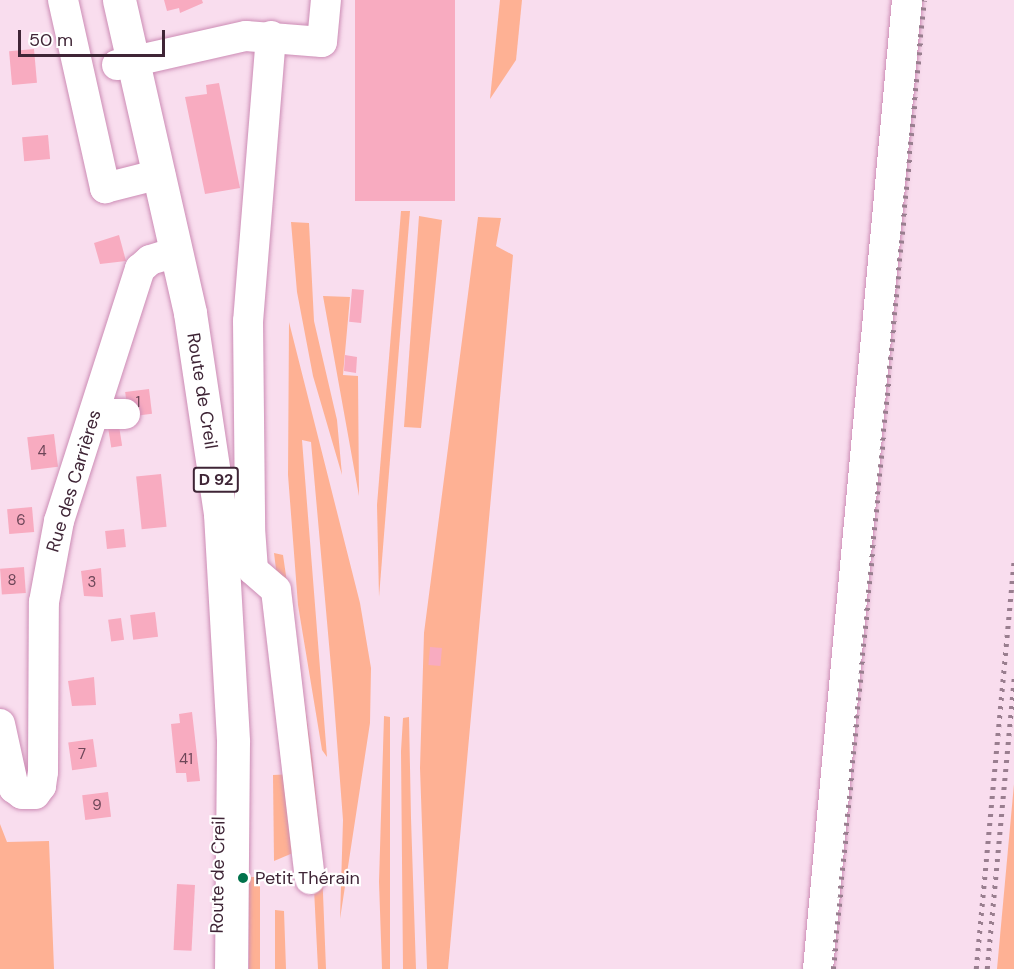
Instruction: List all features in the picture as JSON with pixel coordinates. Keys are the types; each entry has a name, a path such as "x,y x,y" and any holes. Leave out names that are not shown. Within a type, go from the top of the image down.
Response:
{"main road":[{"name":"Route de Creil","path":"103,0 125,63 211,441 225,577 234,766 231,969"},
{"name":"Route de Creil","path":"119,0 125,63"},
{"name":"Route de Creil","path":"169,255 211,599 219,796 216,969"}],"street":[{"path":"63,0 105,188 152,177"},
{"path":"125,63 246,36 271,36 322,42 326,0"},
{"path":"818,969 907,0"},
{"path":"271,36 248,321 250,528 253,570 276,590 309,879"},
{"name":"Rue des Carrières","path":"0,724 14,788 22,794 35,794 41,786 43,772 45,587 59,521 138,274 144,263 169,255"},
{"path":"95,414 125,414"}],"shaded area":[{"path":"500,0 522,0 516,60 490,99"},
{"path":"401,211 410,211 379,597 377,505"},
{"path":"419,216 442,220 421,428 404,427"},
{"path":"478,217 501,218 496,246 513,255 448,969 427,969 420,768 424,633"},
{"path":"291,222 309,223 314,321 337,420 342,475 313,376 297,292"},
{"path":"323,296 350,297 343,375 358,376 359,496"},
{"path":"289,322 360,603 371,668 370,723 340,919 343,820 333,689 311,442 302,440 327,757 322,750 298,605 288,475"},
{"path":"274,553 283,555 312,755 321,843 326,969 318,969 313,869"},
{"path":"384,716 390,717 390,969 382,969 379,882"},
{"path":"409,717 416,969 403,969 401,751 403,718"},
{"path":"294,774 300,850 274,861 273,775"},
{"path":"1014,784 1014,969 997,969"},
{"path":"0,824 7,842 49,841 54,969 0,969"},
{"path":"249,877 260,877 260,969 249,969"},
{"path":"275,910 284,911 286,969 275,969"}],"building":[{"path":"164,0 202,0 203,3 180,13 179,8 167,11"},
{"path":"355,0 455,0 455,201 355,201"},
{"path":"34,49 37,83 12,85 9,51"},
{"path":"219,83 240,188 205,194 185,97 207,94 206,85"},
{"path":"48,135 50,159 24,161 22,137"},
{"path":"119,235 126,261 100,264 94,243"},
{"path":"352,289 364,290 361,323 349,322"},
{"path":"345,355 357,357 356,373 344,371"},
{"path":"149,389 152,414 128,417 125,392"},
{"path":"119,426 122,446 111,447 108,428"},
{"path":"54,434 58,467 31,470 27,437"},
{"path":"161,474 167,527 142,529 136,477"},
{"path":"32,507 34,532 9,534 7,509"},
{"path":"124,529 126,547 107,549 105,531"},
{"path":"24,567 26,593 2,595 0,569"},
{"path":"101,568 103,597 84,596 81,571"},
{"path":"155,612 158,637 133,640 130,615"},
{"path":"121,618 124,640 111,642 108,620"},
{"path":"430,647 442,648 440,666 428,665"},
{"path":"94,677 96,705 72,706 68,681"},
{"path":"192,712 200,781 187,782 186,773 176,773 171,724 180,723 179,714"},
{"path":"93,739 97,767 72,770 68,742"},
{"path":"108,792 111,817 85,820 82,795"},
{"path":"177,884 195,885 192,951 174,950"}],"railway":[{"path":"833,969 924,0"},
{"path":"976,969 1014,559"},
{"path":"987,969 1014,677"}],"place":[{"name":"Petit Thérain","path":"243,878"}]}
